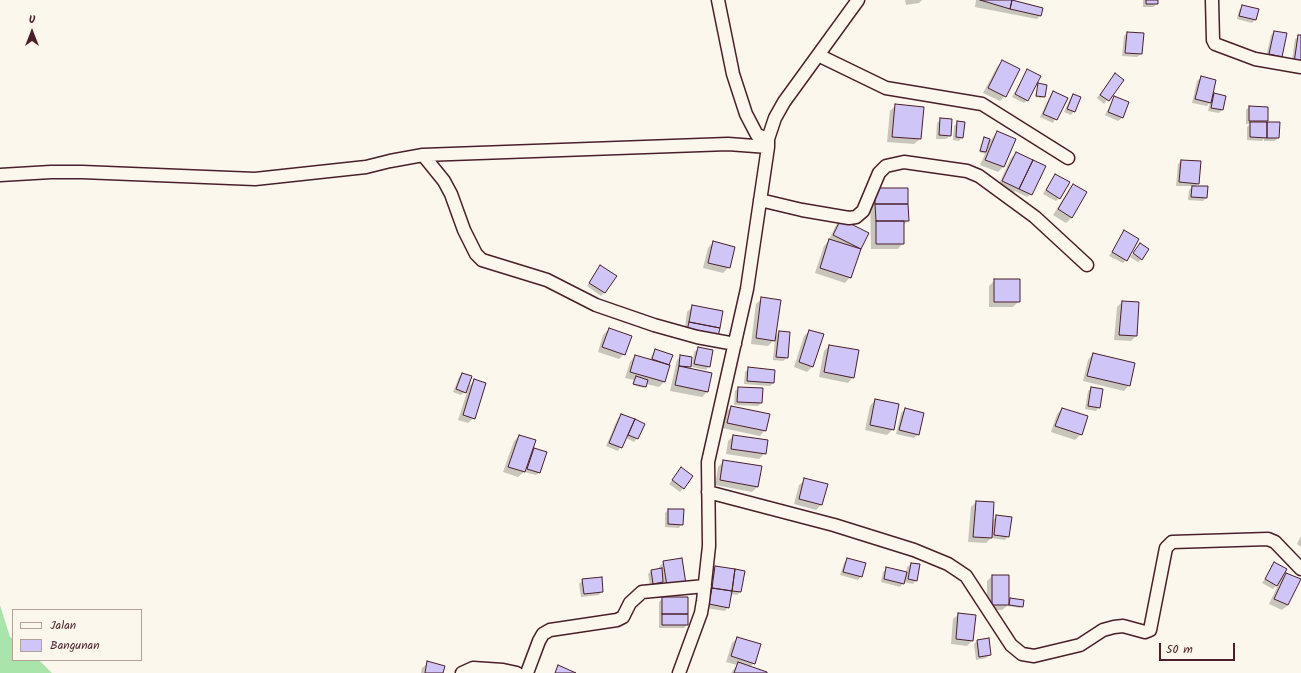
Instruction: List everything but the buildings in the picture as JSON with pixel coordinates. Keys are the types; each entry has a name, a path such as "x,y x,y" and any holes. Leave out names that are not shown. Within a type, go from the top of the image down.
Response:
{"street":[{"path":"718,0 733,74 746,114 757,135 768,143"},
{"path":"679,673 701,613 709,546 708,462 746,289 768,143 775,118 784,102 858,0"},
{"path":"1212,0 1213,40 1215,44 1255,59 1301,67"},
{"path":"818,55 886,88 974,101 982,104 1068,158"},
{"path":"0,175 74,172 255,179 366,167 390,160 423,155 768,143"},
{"path":"423,155 444,181 451,194 464,230 476,254 482,260 547,280 596,305 647,322 697,337 735,344"},
{"path":"760,200 849,218 856,217 863,210 880,173 886,166 904,162 967,171 979,176 1035,217 1087,265"},
{"path":"708,492 841,527 914,550 948,564 966,576 1011,645 1022,654 1034,656 1080,645 1103,630 1114,627 1123,626 1145,632 1150,630 1166,548 1172,542 1268,539 1275,542 1301,569"},
{"path":"527,673 539,641 543,634 550,630 617,620 623,617 630,603 642,592 705,586"},
{"path":"462,673 473,668 503,670 517,673"}],"green space":[{"path":"0,605 10,637 12,638 12,661 40,661 52,673 0,673"}]}
